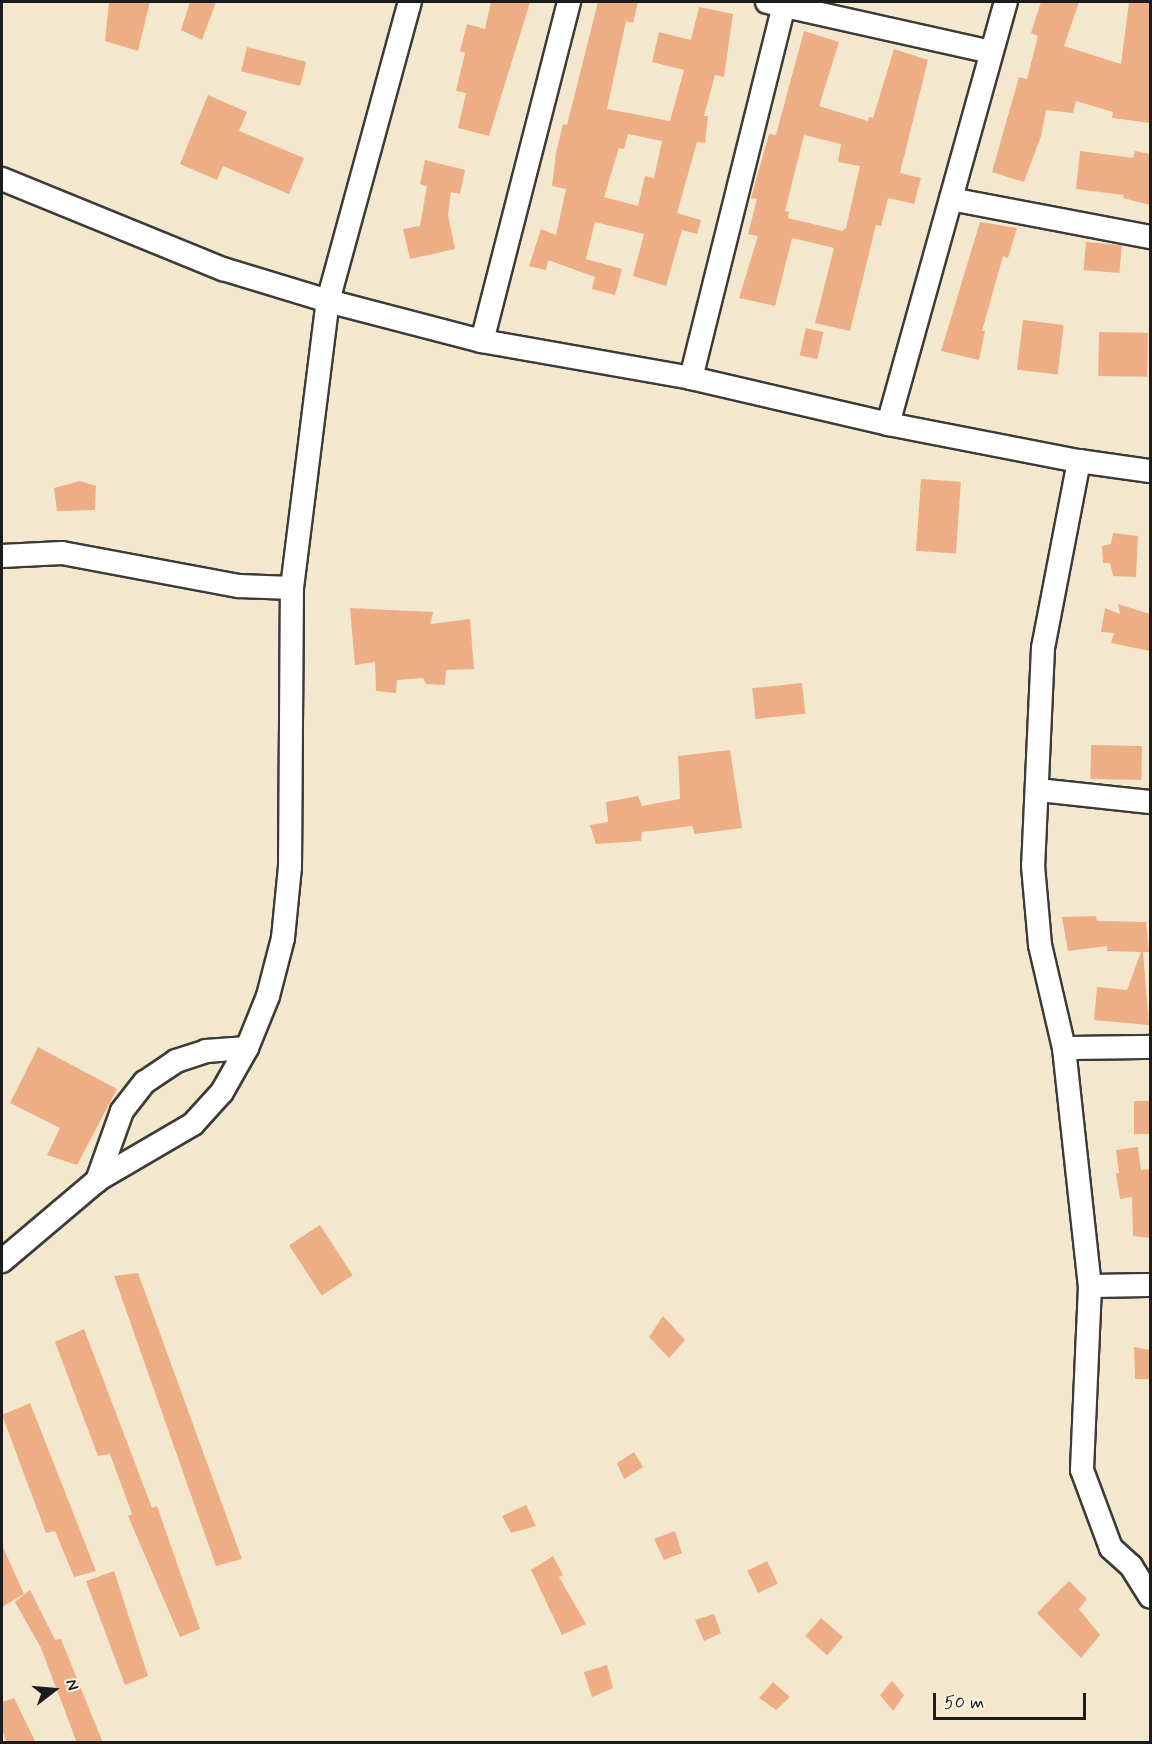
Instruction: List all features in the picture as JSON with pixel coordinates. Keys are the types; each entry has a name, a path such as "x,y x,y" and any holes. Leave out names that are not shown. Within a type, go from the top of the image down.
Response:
{"street":[{"path":"2,1261 97,1181 193,1124 222,1092 247,1048 268,996 283,938 290,867 292,588 328,302 410,2"},
{"path":"482,341 569,2"},
{"path":"888,423 990,52 1006,2"},
{"path":"691,378 776,3 990,52"},
{"path":"2,178 223,269 328,302 482,341 691,378 888,423 1079,461 1150,471"},
{"path":"951,199 1150,237"},
{"path":"1079,461 1043,648 1039,790 1033,866 1040,945 1064,1048 1090,1286 1082,1470 1111,1548 1141,1566 1150,1596"},
{"path":"2,556 62,554 239,586 292,588"},
{"path":"1039,790 1150,802"},
{"path":"1064,1048 1150,1047"},
{"path":"97,1181 122,1111 145,1082 176,1062 206,1050 247,1048"},
{"path":"1090,1286 1150,1284"}],"building":[{"path":"109,2 150,2 138,51 105,41"},
{"path":"190,2 216,2 202,40 181,30"},
{"path":"491,2 530,2 489,136 458,128 466,93 456,91 465,53 460,51 467,24 485,29"},
{"path":"598,2 638,2 633,23 626,21 607,109 670,121 684,70 652,62 659,32 691,40 699,7 733,14 724,77 715,75 704,116 708,116 705,143 697,142 677,213 701,220 697,234 682,230 666,286 633,276 644,234 595,222 586,259 622,269 615,295 592,289 595,277 548,260 546,270 529,266 541,229 556,235 566,189 552,186 556,153 563,124 567,125","holes":["628,134 662,141 654,178 645,176 638,206 604,197 619,148 624,149"]},
{"path":"1041,2 1079,2 1064,46 1121,64 1129,2 1150,2 1150,123 1112,118 1113,112 1076,101 1073,113 1046,110 1041,136 1024,182 992,172 1019,77 1027,79 1038,36 1031,33"},
{"path":"804,31 839,42 819,106 868,121 869,117 873,118 894,49 928,60 900,173 921,178 914,204 888,198 881,226 876,225 850,331 815,323 834,248 792,238 775,306 739,298 758,236 748,234 757,199 751,198 769,134 776,135","holes":["804,135 841,144 838,162 860,166 846,228 842,231 788,218 789,212 785,211"]},
{"path":"247,47 306,62 300,86 241,71"},
{"path":"208,95 247,112 239,131 304,158 289,194 223,166 217,180 180,164"},
{"path":"1080,151 1133,158 1135,151 1150,154 1150,205 1123,198 1124,195 1076,189"},
{"path":"425,160 465,170 460,194 451,192 448,215 455,249 410,259 403,229 420,226 427,186 420,184"},
{"path":"980,222 1017,228 1008,258 1003,256 982,331 985,331 979,360 941,351"},
{"path":"1086,242 1122,245 1119,273 1084,270"},
{"path":"1023,320 1064,325 1058,375 1017,370"},
{"path":"806,328 824,332 817,359 800,355"},
{"path":"1099,332 1148,333 1147,377 1098,376"},
{"path":"921,479 961,482 956,554 916,551"},
{"path":"80,481 96,486 95,510 57,511 54,488"},
{"path":"1113,533 1138,536 1136,577 1113,576 1110,563 1103,563 1102,546 1111,544"},
{"path":"1118,604 1150,614 1150,651 1111,643 1114,633 1101,632 1105,608 1120,614"},
{"path":"350,608 433,612 430,624 470,619 474,669 446,670 445,685 426,684 423,678 397,680 396,693 376,691 375,662 355,665"},
{"path":"802,683 805,714 756,719 752,688"},
{"path":"1091,745 1142,746 1141,780 1090,779"},
{"path":"730,750 742,828 695,834 692,826 642,832 641,841 596,844 590,825 608,822 606,802 638,796 642,806 680,799 678,756"},
{"path":"1096,916 1097,921 1146,922 1149,952 1143,952 1149,1025 1094,1020 1097,987 1127,990 1141,952 1107,951 1107,946 1068,951 1062,917"},
{"path":"38,1047 117,1089 77,1165 47,1155 60,1128 10,1103"},
{"path":"1134,1101 1150,1101 1150,1134 1134,1134"},
{"path":"1138,1147 1141,1170 1150,1169 1150,1238 1133,1236 1132,1197 1120,1199 1116,1173 1119,1173 1116,1150"},
{"path":"320,1225 353,1275 322,1295 289,1245"},
{"path":"138,1273 242,1559 216,1566 114,1276"},
{"path":"663,1316 685,1340 669,1358 649,1337"},
{"path":"84,1329 152,1508 157,1506 200,1629 180,1637 128,1516 132,1514 110,1454 98,1456 55,1342"},
{"path":"1134,1347 1150,1350 1150,1379 1135,1379"},
{"path":"30,1403 96,1571 74,1577 55,1531 46,1533 2,1415"},
{"path":"634,1452 643,1467 624,1479 617,1463"},
{"path":"526,1505 536,1526 511,1533 502,1516"},
{"path":"675,1531 682,1553 664,1560 654,1539"},
{"path":"2,1545 24,1594 2,1607"},
{"path":"553,1556 563,1575 559,1577 586,1624 562,1635 531,1570"},
{"path":"767,1561 778,1583 758,1593 747,1571"},
{"path":"114,1571 148,1676 125,1685 86,1581"},
{"path":"1069,1581 1087,1599 1079,1609 1100,1635 1081,1658 1037,1613"},
{"path":"30,1590 55,1640 61,1639 103,1743 77,1743 41,1648 15,1602"},
{"path":"714,1614 721,1633 704,1641 695,1620"},
{"path":"821,1618 843,1637 827,1655 805,1636"},
{"path":"607,1665 613,1688 592,1697 584,1672"},
{"path":"892,1681 904,1695 893,1711 880,1695"},
{"path":"773,1682 790,1697 776,1710 759,1698"},
{"path":"14,1698 36,1743 7,1743 2,1730 2,1702"}]}
